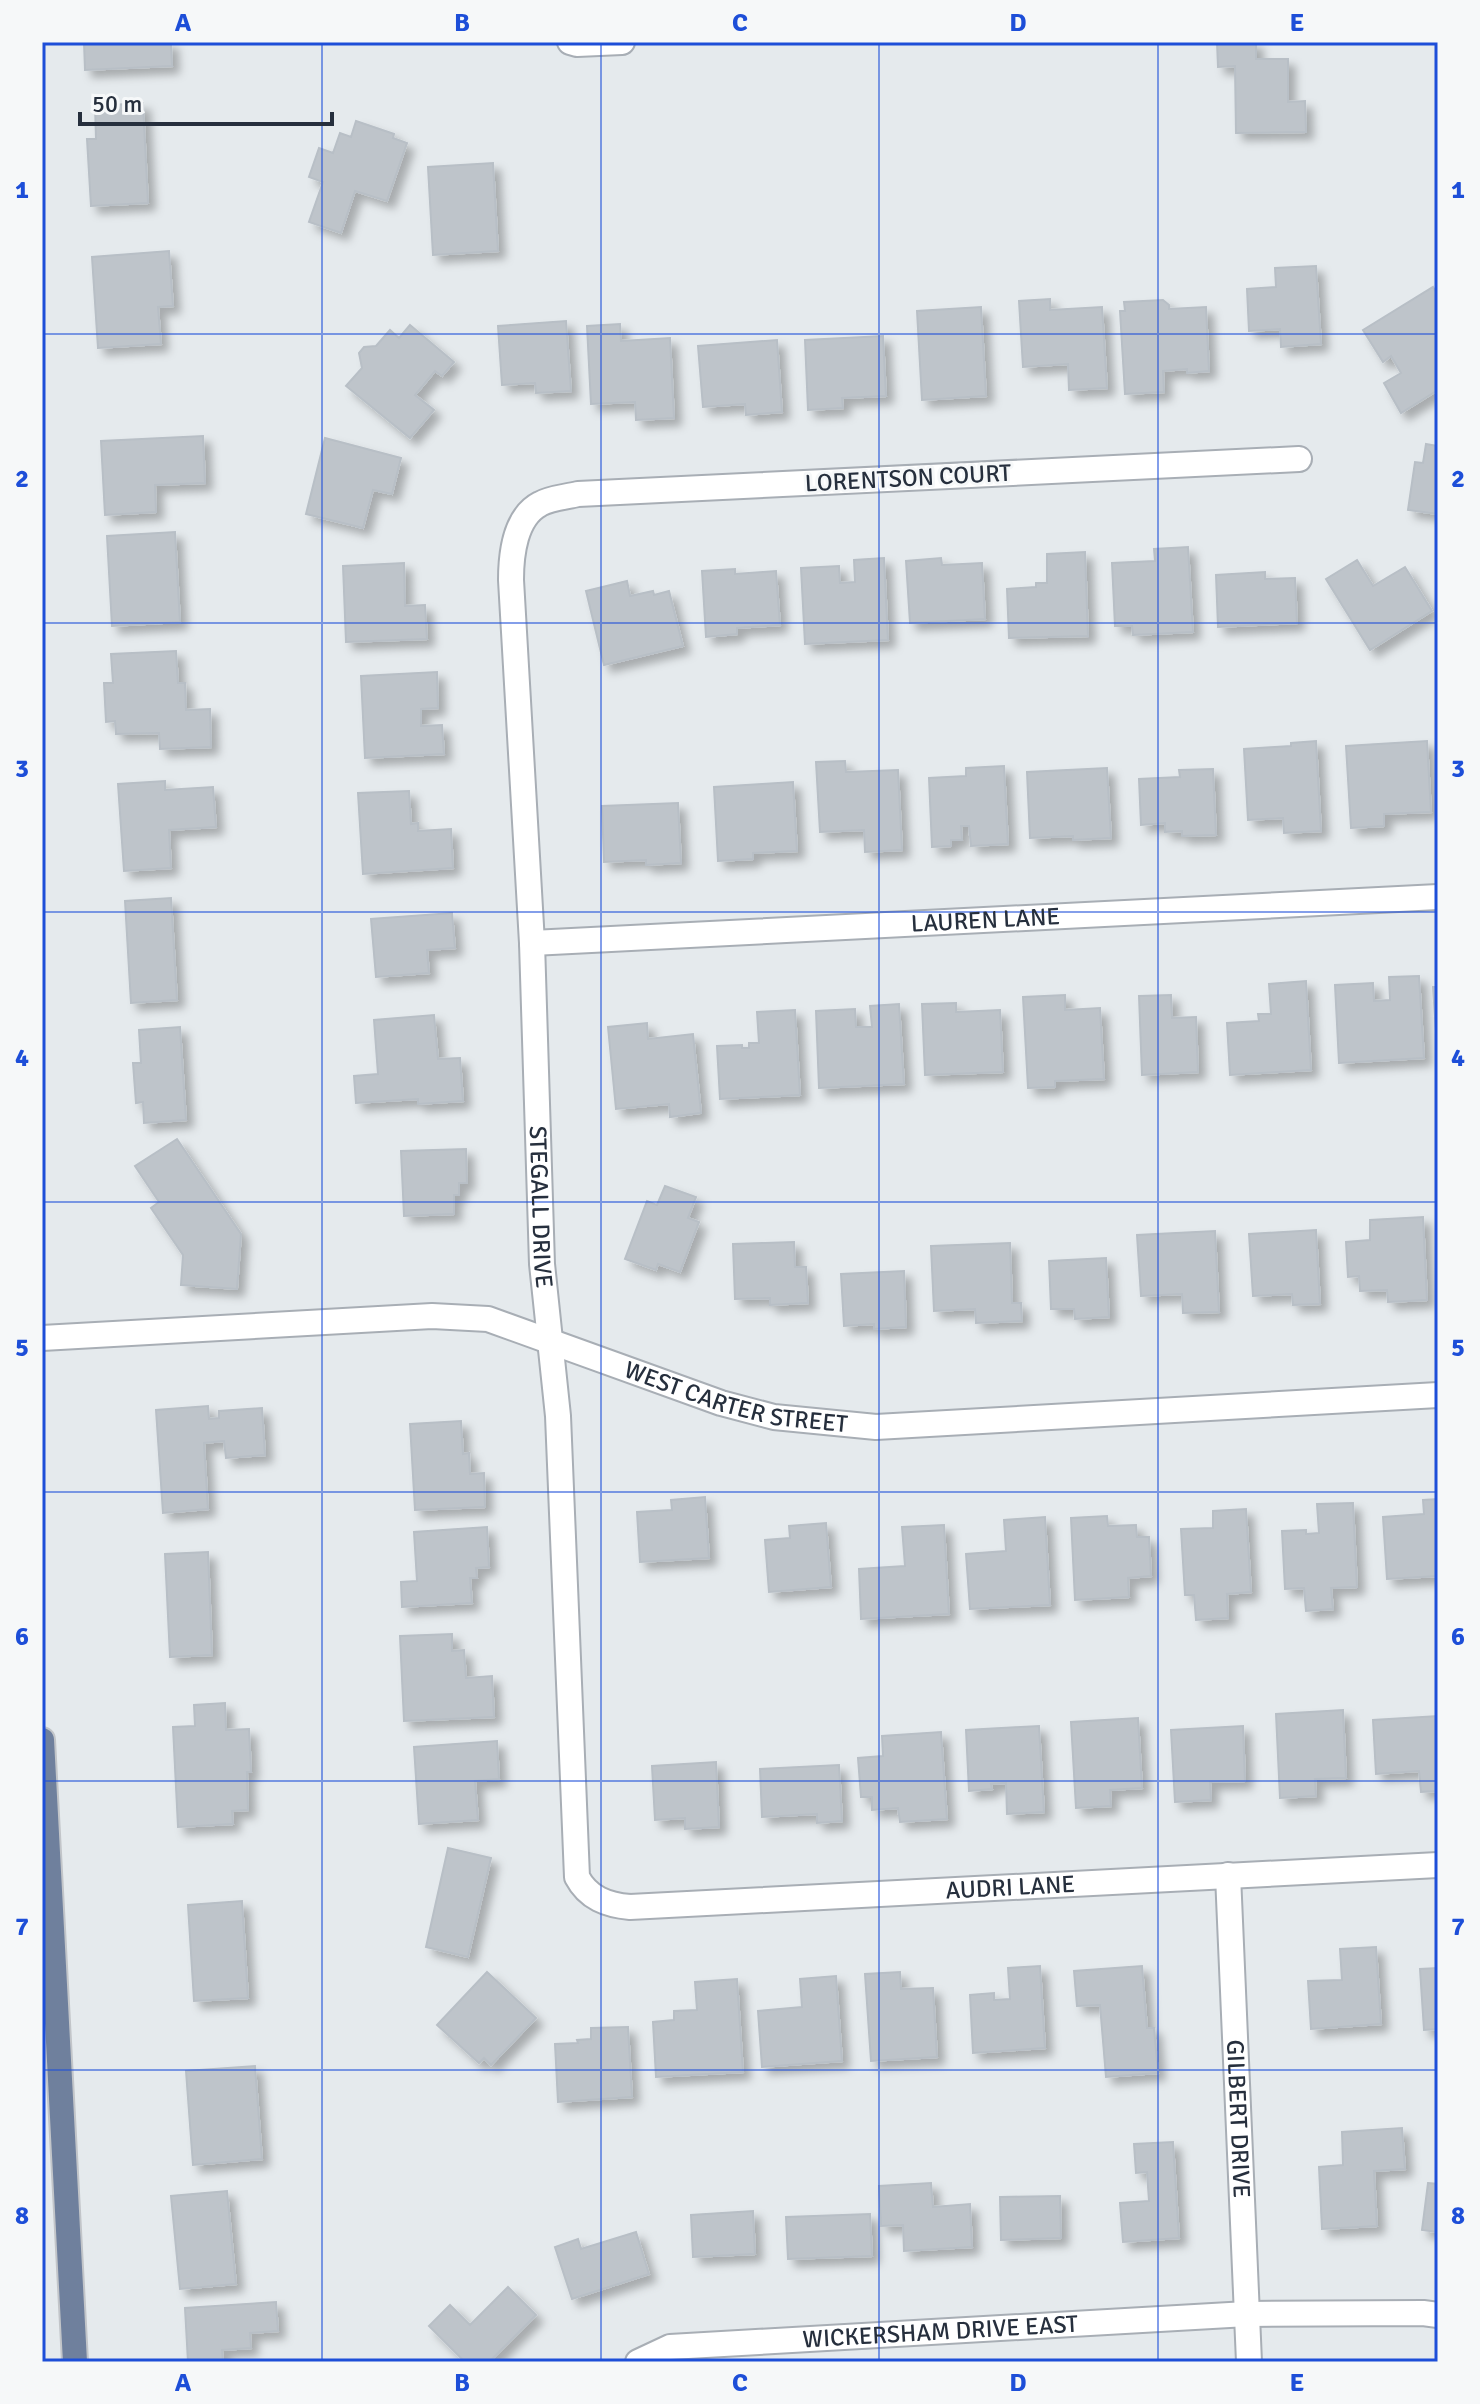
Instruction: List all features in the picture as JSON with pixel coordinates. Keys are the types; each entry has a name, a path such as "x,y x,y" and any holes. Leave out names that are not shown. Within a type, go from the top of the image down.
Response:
{"main road":[{"path":"42,1740 75,2362"}],"street":[{"path":"570,42 622,42"},
{"name":"LORENTSON COURT","path":"524,519 540,504 578,494 1299,459"},
{"name":"STEGALL DRIVE","path":"524,519 511,552 511,580 532,943 542,1264 558,1416 577,1877 587,1892"},
{"name":"LAUREN LANE","path":"532,943 1438,897"},
{"name":"WEST CARTER STREET","path":"42,1338 432,1316 488,1319 721,1403 774,1417 876,1427 1438,1395"},
{"name":"AUDRI LANE","path":"587,1892 610,1906 630,1907 1438,1865"},
{"name":"GILBERT DRIVE","path":"1228,1875 1249,2362"},
{"name":"WICKERSHAM DRIVE EAST","path":"638,2362 670,2347 1247,2314 1438,2315"}],"building":[{"path":"84,42 171,42 172,66 85,70"},
{"path":"1217,42 1256,42 1256,59 1288,59 1288,102 1305,101 1306,132 1236,133 1235,66 1218,67"},
{"path":"143,103 148,203 91,206 87,139 96,139 95,106"},
{"path":"356,121 394,134 393,138 407,143 387,201 355,191 341,233 309,222 323,182 309,177 319,148 333,153 340,133 351,137"},
{"path":"493,163 498,251 433,255 428,167"},
{"path":"169,251 173,306 158,307 161,344 98,348 92,257"},
{"path":"1316,266 1321,344 1281,347 1280,329 1249,331 1247,289 1276,287 1275,268"},
{"path":"1433,287 1438,296 1438,390 1401,413 1384,383 1401,373 1391,356 1383,362 1363,330"},
{"path":"1050,299 1050,310 1102,307 1107,388 1069,390 1068,364 1023,367 1019,301"},
{"path":"1163,300 1169,309 1206,307 1209,371 1163,371 1164,392 1125,394 1120,311 1125,311 1124,302"},
{"path":"981,307 986,396 922,400 917,311"},
{"path":"566,321 571,391 536,393 535,383 502,385 498,326"},
{"path":"620,324 621,341 670,338 674,418 636,420 635,402 591,404 587,326"},
{"path":"410,325 454,362 442,376 435,371 415,395 434,410 410,438 346,386 362,368 359,353 364,347 376,346 390,330 399,338"},
{"path":"883,336 886,396 842,398 843,408 808,410 805,340"},
{"path":"777,340 782,412 746,415 745,404 703,407 698,346"},
{"path":"203,436 205,483 155,485 156,512 105,515 101,441"},
{"path":"325,438 401,458 392,494 373,490 363,528 306,514"},
{"path":"1426,444 1438,446 1438,514 1408,510 1415,462 1423,463"},
{"path":"175,532 180,622 112,626 107,536"},
{"path":"1188,547 1193,632 1133,635 1132,626 1115,626 1112,563 1155,561 1154,549"},
{"path":"1085,552 1088,636 1009,638 1007,589 1047,583 1047,554"},
{"path":"884,558 888,640 805,644 801,568 839,566 840,583 855,582 854,560"},
{"path":"941,558 942,565 982,563 985,619 910,623 906,561"},
{"path":"1357,560 1373,586 1405,567 1432,611 1370,650 1326,579"},
{"path":"404,563 405,606 425,605 427,639 346,642 343,566"},
{"path":"735,569 735,574 776,571 780,625 737,628 737,634 706,637 702,571"},
{"path":"1265,572 1265,579 1295,578 1297,623 1218,627 1216,575"},
{"path":"627,581 630,596 669,591 683,646 604,665 586,591"},
{"path":"176,651 178,683 185,683 186,710 210,709 211,747 160,749 159,733 116,734 115,721 106,722 104,683 113,683 111,654"},
{"path":"437,672 438,708 421,709 421,726 442,725 444,754 365,758 361,676"},
{"path":"1316,741 1321,831 1284,833 1283,818 1248,820 1244,749"},
{"path":"1427,741 1431,812 1384,814 1384,826 1351,828 1346,746"},
{"path":"845,761 846,772 898,770 902,850 865,852 864,830 820,832 816,762"},
{"path":"1004,766 1008,844 971,846 969,826 961,826 962,840 951,840 951,846 932,847 929,778 966,776 966,768"},
{"path":"1107,768 1111,838 1030,838 1027,772"},
{"path":"1213,769 1216,835 1182,836 1182,831 1165,832 1165,823 1141,825 1139,779 1180,777 1179,770"},
{"path":"165,781 165,790 213,787 216,827 169,830 171,868 124,871 118,784"},
{"path":"793,782 797,851 753,853 753,859 718,861 714,787"},
{"path":"409,791 411,824 418,823 418,831 451,829 453,868 363,874 358,793"},
{"path":"678,803 681,863 646,865 646,860 604,862 602,806"},
{"path":"171,898 177,1000 131,1003 125,901"},
{"path":"452,913 455,948 427,950 429,973 376,977 371,919"},
{"path":"1419,976 1424,1058 1339,1063 1335,985 1373,983 1374,1001 1390,1000 1389,977"},
{"path":"1306,981 1311,1070 1230,1075 1227,1023 1259,1021 1258,1014 1271,1014 1269,984"},
{"path":"1433,987 1438,987 1438,1048 1437,1048"},
{"path":"1065,995 1065,1010 1100,1008 1104,1079 1055,1081 1055,1087 1028,1088 1023,997"},
{"path":"1171,995 1172,1018 1196,1017 1198,1072 1142,1075 1139,996"},
{"path":"956,1003 956,1012 1000,1010 1003,1072 925,1075 922,1004"},
{"path":"899,1004 904,1084 819,1088 816,1011 855,1009 856,1027 872,1027 870,1006"},
{"path":"795,1010 800,1095 720,1099 717,1046 742,1045 742,1048 749,1048 749,1043 759,1043 757,1012"},
{"path":"434,1015 438,1059 460,1058 463,1101 418,1104 418,1099 356,1103 354,1076 378,1074 374,1020"},
{"path":"647,1023 648,1039 693,1034 701,1113 670,1117 669,1104 616,1109 608,1027"},
{"path":"180,1027 186,1120 144,1123 143,1102 136,1103 133,1063 141,1063 139,1030"},
{"path":"177,1139 241,1234 237,1289 181,1285 183,1255 151,1208 159,1202 135,1166"},
{"path":"466,1149 467,1183 459,1183 459,1195 454,1195 454,1214 404,1216 401,1151"},
{"path":"665,1186 696,1197 688,1218 699,1222 680,1272 658,1264 656,1270 625,1259 647,1201 657,1205"},
{"path":"1423,1217 1427,1300 1388,1302 1387,1290 1360,1291 1359,1276 1348,1277 1346,1242 1370,1240 1370,1220"},
{"path":"1316,1230 1320,1304 1293,1305 1292,1294 1253,1296 1249,1234"},
{"path":"1215,1231 1219,1312 1183,1313 1182,1294 1141,1296 1137,1235"},
{"path":"794,1242 795,1267 806,1267 808,1303 770,1305 770,1298 735,1299 733,1244"},
{"path":"1010,1243 1012,1303 1021,1303 1022,1321 976,1323 975,1309 934,1311 931,1246"},
{"path":"1106,1258 1109,1317 1075,1319 1074,1309 1051,1309 1049,1261"},
{"path":"904,1271 906,1327 874,1329 874,1324 844,1326 841,1274"},
{"path":"208,1406 209,1419 219,1418 219,1411 262,1408 265,1455 226,1458 224,1441 204,1443 208,1509 163,1513 156,1410"},
{"path":"461,1421 463,1454 469,1453 470,1474 484,1473 485,1507 415,1510 410,1424"},
{"path":"705,1497 709,1558 640,1562 637,1512 672,1510 671,1500"},
{"path":"1438,1499 1438,1576 1387,1579 1383,1517 1424,1514 1423,1500"},
{"path":"1353,1503 1357,1587 1331,1588 1333,1609 1306,1611 1304,1588 1285,1589 1282,1531 1319,1533 1317,1504"},
{"path":"1246,1509 1251,1592 1227,1594 1228,1618 1196,1620 1194,1595 1185,1595 1181,1529 1213,1528 1213,1511"},
{"path":"1107,1516 1108,1526 1136,1525 1137,1537 1149,1537 1151,1576 1128,1578 1129,1597 1075,1600 1071,1518"},
{"path":"1045,1517 1050,1605 970,1609 966,1554 1006,1551 1004,1520"},
{"path":"826,1523 831,1587 769,1592 765,1540 790,1538 789,1526"},
{"path":"944,1525 949,1614 861,1619 859,1569 905,1566 902,1527"},
{"path":"487,1527 489,1567 476,1568 477,1578 470,1578 472,1603 402,1607 401,1582 417,1581 414,1532"},
{"path":"208,1552 212,1655 170,1657 165,1554"},
{"path":"452,1634 452,1651 464,1650 466,1678 492,1676 494,1717 404,1721 400,1636"},
{"path":"225,1703 226,1730 249,1729 251,1772 247,1772 248,1810 232,1811 233,1824 178,1827 173,1727 195,1726 194,1705"},
{"path":"1343,1710 1346,1778 1315,1779 1316,1796 1280,1798 1276,1714"},
{"path":"1438,1716 1438,1791 1421,1792 1419,1771 1376,1774 1373,1720"},
{"path":"1138,1718 1142,1788 1110,1790 1111,1806 1076,1808 1071,1722"},
{"path":"1039,1726 1044,1812 1007,1814 1006,1783 991,1784 992,1789 969,1791 966,1730"},
{"path":"1243,1726 1245,1781 1210,1782 1211,1800 1175,1802 1171,1730"},
{"path":"941,1732 947,1819 900,1822 898,1808 872,1810 872,1797 861,1797 858,1758 883,1756 882,1736"},
{"path":"497,1741 499,1779 475,1781 478,1820 419,1824 414,1747"},
{"path":"716,1762 719,1827 685,1829 685,1818 655,1820 652,1766"},
{"path":"839,1765 842,1821 817,1823 817,1814 762,1817 760,1769"},
{"path":"448,1848 491,1858 468,1957 426,1947"},
{"path":"242,1901 248,1998 194,2001 188,1905"},
{"path":"1376,1947 1381,2024 1311,2029 1308,1981 1342,1980 1340,1949"},
{"path":"1040,1966 1045,2048 973,2053 970,1995 994,1993 994,2000 1010,1999 1008,1968"},
{"path":"1142,1966 1147,2028 1154,2028 1158,2073 1106,2077 1100,2005 1077,2006 1074,1971"},
{"path":"1438,1968 1438,2029 1424,2030 1420,1969"},
{"path":"487,1972 536,2018 491,2065 484,2058 479,2063 437,2025"},
{"path":"900,1972 901,1989 933,1988 937,2057 871,2061 865,1974"},
{"path":"836,1976 842,2061 762,2067 758,2011 802,2007 800,1979"},
{"path":"737,1979 743,2072 656,2077 653,2022 674,2020 674,2011 697,2010 695,1982"},
{"path":"628,2027 632,2097 558,2102 555,2044 591,2039 591,2028"},
{"path":"255,2066 262,2159 193,2165 186,2071"},
{"path":"1402,2128 1405,2169 1374,2171 1377,2226 1322,2229 1319,2167 1343,2165 1342,2132"},
{"path":"1173,2142 1179,2238 1123,2242 1120,2203 1149,2201 1147,2172 1136,2173 1134,2144"},
{"path":"931,2183 933,2207 970,2204 972,2247 904,2251 903,2225 881,2226 879,2186"},
{"path":"1428,2183 1438,2184 1438,2232 1422,2230"},
{"path":"227,2191 236,2284 180,2289 171,2196"},
{"path":"1060,2196 1061,2238 1001,2240 1000,2197"},
{"path":"753,2211 755,2254 693,2257 691,2215"},
{"path":"870,2214 872,2256 788,2259 786,2217"},
{"path":"636,2232 649,2274 572,2299 555,2247 578,2239 581,2249"},
{"path":"508,2287 536,2315 489,2362 465,2362 429,2326 450,2305 470,2325"},
{"path":"276,2302 278,2331 250,2333 251,2348 222,2350 223,2362 188,2362 185,2308"}]}
